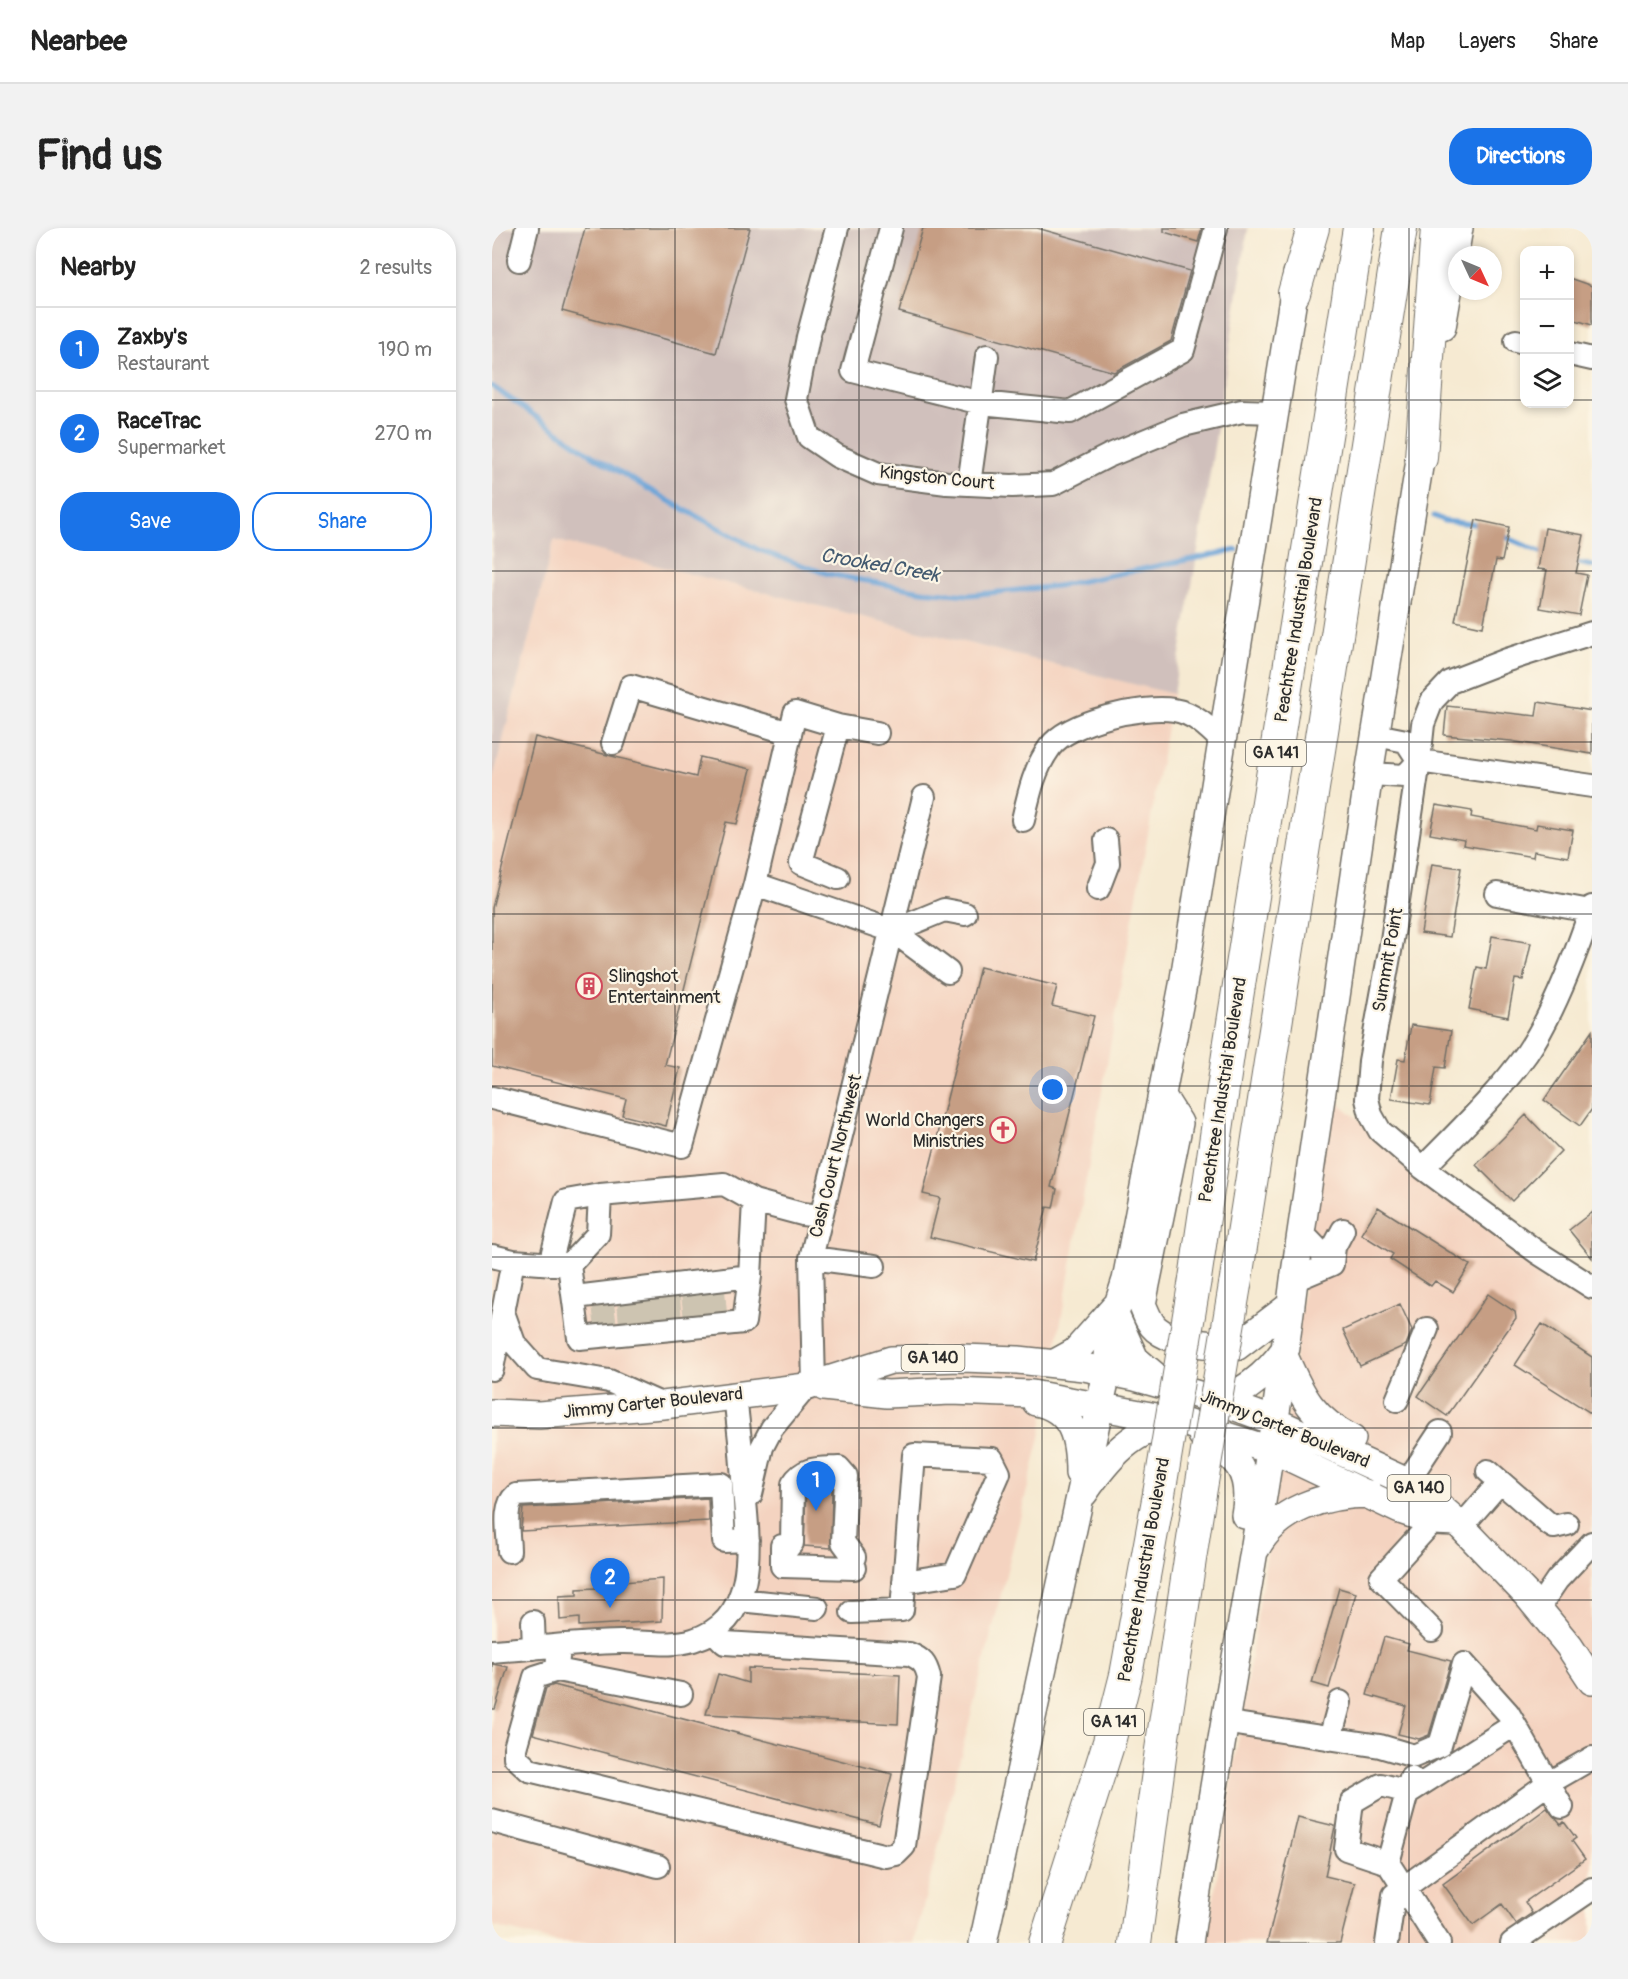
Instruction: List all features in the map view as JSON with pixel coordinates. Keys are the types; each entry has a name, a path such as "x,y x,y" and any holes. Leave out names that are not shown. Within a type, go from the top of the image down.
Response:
{"highway":[{"path":"1294,293 1313,228"},
{"name":"Peachtree Industrial Boulevard","path":"1045,1943 1109,1742 1126,1675 1195,1279 1229,1048 1359,228"},
{"name":"GA 141","path":"1136,1943 1161,1750 1199,1500 1401,228"},
{"path":"1421,458 1437,228"}],"main road":[{"path":"983,1943 1100,1405 1099,1372 1111,1326 1119,1308 1162,1096 1223,742 1304,228"},
{"path":"1189,1943 1252,1554 1279,1434 1292,1293 1369,774 1459,228"},
{"path":"1162,1096 1179,1123 1142,1304 1148,1320 1157,1330 1180,1339 1236,1347 1292,1293"},
{"path":"1055,1363 1075,1352 1119,1308"},
{"path":"1119,1308 1136,1359 1166,1384 1186,1415 1235,1460 1244,1474 1249,1493 1205,1751 1215,1772"},
{"path":"1079,1502 1110,1460 1138,1436 1242,1390 1262,1376 1286,1353"},
{"path":"1286,1353 1298,1387 1319,1418 1333,1429 1415,1470 1446,1499 1451,1524"},
{"name":"Jimmy Carter Boulevard","path":"492,1413 539,1415 663,1405 810,1386 891,1360 962,1358 1055,1363 1166,1384"},
{"path":"1099,1372 1186,1415 1239,1430 1279,1434"},
{"name":"Jimmy Carter Boulevard","path":"810,1386 887,1394 1011,1392 1186,1415 1279,1434 1409,1481 1538,1608 1569,1646 1592,1681"},
{"path":"887,1394 933,1401 1018,1400 1051,1405 1070,1423 1079,1450 1079,1502"},
{"name":"Jimmy Carter Boulevard","path":"1279,1434 1370,1494 1400,1510 1451,1524"},
{"path":"1252,1554 1269,1530 1292,1511 1329,1498 1370,1494"}],"street":[{"path":"519,260 527,228"},
{"name":"Kingston Court","path":"837,228 808,337 796,399 809,437 837,456 878,474 969,484 1053,484 1108,456 1183,425 1242,411 1276,412"},
{"path":"891,228 853,371 981,402 1070,412 1183,350 1216,228"},
{"path":"1574,355 1592,359"},
{"path":"969,484 987,356"},
{"name":"Summit Point","path":"1592,633 1507,660 1450,682 1432,701 1422,724 1419,761 1370,1061 1367,1100 1380,1131 1423,1168 1537,1252 1592,1287"},
{"path":"613,743 631,686 790,733"},
{"path":"1023,820 1031,783 1051,746 1084,724 1130,711 1175,710 1204,723 1223,742"},
{"path":"492,1098 682,1146 754,884 795,713 838,726 877,733"},
{"path":"838,726 801,863 838,878"},
{"path":"1376,735 1406,741 1419,761 1592,786"},
{"path":"1369,774 1405,776 1419,761"},
{"name":"Cash Court Northwest","path":"810,1386 811,1258 924,797"},
{"path":"768,827 807,835"},
{"path":"1098,889 1108,863 1106,840"},
{"path":"754,884 892,931 948,972"},
{"path":"1423,1168 1496,1092 1528,1051 1562,985 1591,909 1497,894"},
{"path":"892,931 944,910 965,914"},
{"path":"754,1201 750,1276 744,1322 706,1321 606,1332 579,1338 575,1297 560,1265 566,1201 600,1195 724,1184 754,1201 802,1214 821,1216"},
{"path":"492,1369 504,1315 503,1258 560,1265 598,1234 600,1195"},
{"path":"1292,1293 1332,1264 1334,1247 1343,1230"},
{"path":"1301,1232 1332,1264"},
{"path":"811,1258 874,1266"},
{"path":"575,1297 603,1298 703,1287 750,1276"},
{"path":"504,1315 514,1343 537,1369 609,1381 663,1405"},
{"path":"1397,1401 1427,1329"},
{"path":"747,1516 762,1447 772,1428 810,1386"},
{"path":"492,1651 619,1642 679,1643 700,1638 726,1620 739,1600 745,1584 748,1548 735,1395"},
{"path":"1415,1470 1440,1432"},
{"path":"852,1612 902,1610 904,1582 914,1455 992,1459 999,1473 955,1574 904,1582"},
{"path":"510,1551 508,1508 510,1500 516,1495 721,1485 724,1541 782,1561 854,1562 843,1542 846,1476 839,1468 807,1470 798,1476 793,1484 792,1543 782,1561"},
{"path":"782,1561 784,1470"},
{"path":"1432,1630 1381,1578 1451,1524 1494,1476 1554,1527 1568,1524"},
{"path":"1538,1608 1557,1580 1592,1543"},
{"path":"739,1600 817,1608"},
{"path":"533,1622 534,1648"},
{"path":"681,1694 557,1670 535,1677 515,1748 515,1757 529,1770 886,1856 896,1854 904,1846 929,1677 926,1666 919,1658 909,1654 725,1643 713,1631"},
{"path":"557,1670 559,1646"},
{"path":"1223,1722 1380,1746 1414,1756 1440,1744 1464,1664 1508,1713 1562,1807"},
{"path":"1330,1739 1340,1702"},
{"path":"1439,1943 1402,1889 1388,1863 1346,1849 1352,1802 1381,1785 1409,1792 1514,1725"},
{"path":"1388,1863 1409,1792 1414,1756"},
{"path":"1388,1943 1394,1895 1547,1784 1592,1758"},
{"path":"492,1821 658,1866"},
{"path":"1512,1943 1592,1889"}],"shaded area":[{"path":"492,228 1248,228 1198,550 1173,694 554,540 492,782"},
{"path":"554,540 1173,694 1040,1438 914,1943 560,1943 492,1926 492,782"},
{"path":"1326,1093 1592,1307 1592,1943 1207,1943 1290,1403"}],"building":[{"path":"585,228 750,228 716,353 562,311"},
{"path":"923,228 1037,228 1190,271 1171,341 1114,372 899,312"},
{"path":"1164,228 1202,228 1198,242 1164,232"},
{"path":"1574,280 1592,286 1592,325 1574,320"},
{"path":"1476,520 1509,527 1502,561 1496,560 1483,627 1455,621"},
{"path":"1545,528 1584,535 1576,573 1587,575 1579,615 1540,608 1547,570 1538,569"},
{"path":"1538,702 1592,711 1592,754 1511,741 1444,735 1447,706 1536,716"},
{"name":"Slingshot Entertainment","path":"535,737 696,777 700,757 751,769 737,824 726,822 665,1065 680,1068 666,1126 622,1115 626,1099 492,1066 492,908"},
{"path":"1436,805 1472,811 1471,817 1536,829 1537,824 1573,830 1568,857 1534,851 1533,857 1463,845 1464,840 1430,834"},
{"path":"1432,864 1461,868 1450,937 1421,933"},
{"path":"1492,936 1531,943 1523,980 1515,979 1508,1017 1469,1009 1477,967 1486,969"},
{"path":"980,967 1057,986 1052,1006 1094,1016 1051,1187 1057,1189 1053,1208 1047,1207 1033,1262 930,1237 940,1198 923,1194"},
{"path":"1411,1025 1451,1031 1445,1068 1436,1067 1430,1105 1391,1099 1398,1059 1405,1060"},
{"path":"1592,1031 1592,1109 1580,1126 1544,1100"},
{"path":"1526,1115 1561,1151 1512,1201 1476,1165"},
{"path":"1378,1207 1470,1265 1453,1292 1435,1281 1431,1286 1390,1259 1393,1254 1361,1234"},
{"path":"1592,1212 1592,1258 1569,1230"},
{"path":"1488,1294 1515,1312 1516,1318 1447,1416 1418,1396"},
{"path":"1400,1304 1412,1330 1406,1345 1360,1366 1343,1330"},
{"path":"1542,1324 1592,1357 1592,1414 1515,1365"},
{"path":"832,1482 831,1548 804,1546 806,1489 817,1487 817,1483"},
{"path":"708,1498 709,1521 521,1531 523,1508"},
{"path":"621,1572 622,1582 663,1579 662,1621 579,1626 579,1618 560,1620 559,1596 577,1595 577,1589 596,1588 595,1574"},
{"path":"1339,1588 1356,1593 1329,1688 1312,1683"},
{"path":"1384,1637 1409,1644 1407,1650 1451,1661 1429,1735 1419,1739 1398,1734 1406,1706 1367,1695"},
{"path":"492,1664 508,1667 495,1709 492,1709"},
{"path":"748,1668 900,1675 898,1724 706,1714 718,1674 748,1683"},
{"path":"554,1685 892,1774 879,1825 533,1734 546,1688"},
{"path":"1547,1808 1561,1825 1564,1822 1576,1838 1572,1841 1585,1859 1525,1902 1532,1913 1516,1924 1502,1904 1473,1925 1443,1884"},
{"path":"1298,1817 1335,1826 1325,1876 1355,1883 1340,1943 1267,1943"}],"waterway":[{"name":"Crooked Creek","path":"492,386 593,456 667,500 759,550 828,574 922,591 969,595 1057,586 1237,550"},
{"name":"Crooked Creek","path":"1434,516 1444,521 1482,525"},
{"name":"Crooked Creek","path":"1501,535 1547,555"},
{"name":"Crooked Creek","path":"1573,562 1592,566"}],"tunnel":[{"path":"714,1291 716,1314"},
{"path":"692,1294 695,1319"},
{"path":"669,1298 671,1321"},
{"path":"628,1300 630,1325"},
{"path":"648,1300 651,1322"},
{"path":"603,1304 606,1328"}],"place":[{"name":"Slingshot Entertainment","path":"589,986"},
{"name":"World Changers Ministries","path":"1003,1130"},
{"name":"Zaxby's","path":"816,1511"},
{"name":"RaceTrac","path":"610,1608"}]}
